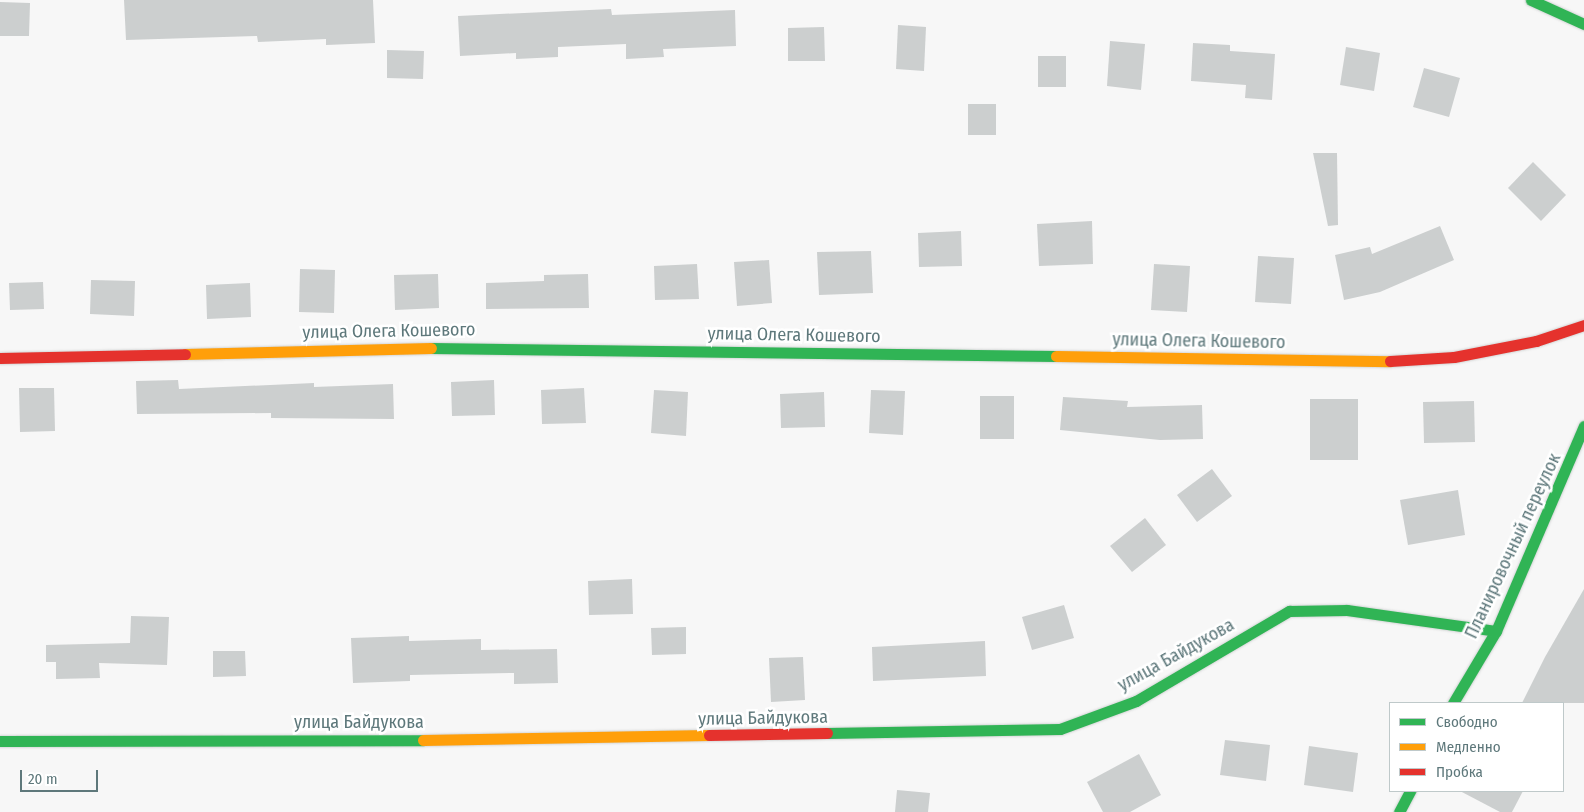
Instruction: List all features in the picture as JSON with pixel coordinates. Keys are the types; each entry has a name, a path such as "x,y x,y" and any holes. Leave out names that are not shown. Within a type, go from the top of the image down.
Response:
{"street":[{"path":"1531,0 1584,24"},
{"name":"улица Олега Кошевого","path":"0,358 464,346 1388,361 1454,357 1536,341 1584,325"},
{"name":"Планировочный переулок","path":"1455,702 1496,631 1584,426"},
{"name":"улица Байдукова","path":"0,741 417,740 1060,729 1136,701 1289,611 1347,610 1496,631"},
{"path":"1399,812 1409,792"}],"building":[{"path":"124,0 373,0 375,43 326,45 326,39 258,42 257,36 126,40"},
{"path":"0,2 30,3 29,36 0,36"},
{"path":"611,9 612,15 735,10 736,46 663,49 664,57 626,59 626,44 558,47 558,57 516,59 516,53 460,56 458,16"},
{"path":"898,25 926,27 924,71 896,69"},
{"path":"824,27 825,61 788,61 788,28"},
{"path":"1110,41 1145,44 1141,90 1107,86"},
{"path":"1193,43 1230,45 1230,51 1275,54 1272,100 1245,98 1246,85 1191,81"},
{"path":"1346,47 1380,53 1374,91 1340,85"},
{"path":"387,50 424,51 423,79 387,78"},
{"path":"1038,56 1066,56 1066,87 1038,87"},
{"path":"1424,68 1460,78 1449,117 1413,107"},
{"path":"968,104 996,104 996,135 968,135"},
{"path":"1313,153 1337,153 1338,225 1328,226"},
{"path":"1533,162 1566,195 1541,221 1508,188"},
{"path":"1092,221 1093,264 1039,266 1037,224"},
{"path":"1440,226 1454,260 1380,292 1344,300 1335,255 1370,247 1372,254"},
{"path":"961,231 962,266 919,267 918,233"},
{"path":"871,251 873,293 819,295 817,252"},
{"path":"1258,256 1294,258 1291,304 1255,302"},
{"path":"769,260 772,303 737,306 734,262"},
{"path":"697,264 699,299 655,300 654,266"},
{"path":"1154,264 1190,266 1187,312 1151,310"},
{"path":"300,269 335,270 334,313 299,312"},
{"path":"438,274 439,308 395,310 394,275"},
{"path":"588,274 589,308 486,309 486,283 544,281 544,275"},
{"path":"91,280 135,281 134,316 90,314"},
{"path":"43,282 44,309 10,310 9,283"},
{"path":"250,283 251,317 207,319 206,285"},
{"path":"178,380 179,389 314,383 314,387 393,384 394,419 271,418 271,413 137,414 136,381"},
{"path":"494,380 495,415 452,416 451,382"},
{"path":"19,388 54,388 55,431 20,432"},
{"path":"584,388 586,423 542,424 541,390"},
{"path":"654,390 688,392 686,436 651,433"},
{"path":"871,390 905,391 903,435 869,433"},
{"path":"824,392 825,427 781,428 780,394"},
{"path":"980,396 1014,396 1014,439 980,439"},
{"path":"1063,397 1128,401 1127,407 1202,405 1203,439 1160,440 1060,430"},
{"path":"1310,399 1358,399 1358,460 1310,460"},
{"path":"1474,401 1475,442 1424,443 1423,402"},
{"path":"1212,469 1232,496 1197,522 1177,495"},
{"path":"1458,490 1465,535 1408,545 1400,500"},
{"path":"1145,518 1166,545 1132,572 1110,546"},
{"path":"632,579 633,614 589,615 588,581"},
{"path":"1584,589 1584,703 1522,702 1545,657"},
{"path":"1064,605 1074,638 1032,650 1022,617"},
{"path":"131,616 169,617 167,665 99,663 100,678 56,679 56,662 46,662 46,645 130,643"},
{"path":"686,627 686,654 652,655 651,628"},
{"path":"409,636 409,641 481,639 481,650 557,649 558,683 514,684 514,673 410,675 410,681 353,683 351,638"},
{"path":"985,641 986,676 873,681 872,647"},
{"path":"213,651 245,651 246,676 213,677"},
{"path":"803,657 805,700 771,702 769,658"},
{"path":"1225,740 1270,745 1266,781 1220,775"},
{"path":"1309,746 1358,753 1353,792 1304,785"},
{"path":"1139,754 1161,795 1130,812 1103,812 1087,782"},
{"path":"897,790 930,793 928,812 895,812"},
{"path":"1462,792 1522,792 1512,812 1500,812"}],"traffic: fast":[{"path":"1531,0 1584,24"},
{"path":"431,348 1056,356"},
{"path":"1454,702 1496,631 1584,426"},
{"path":"827,733 1060,729 1136,701 1289,611 1347,610 1496,631"},
{"path":"0,741 423,740"},
{"path":"1399,812 1409,792"}],"traffic: slow":[{"path":"185,354 431,348"},
{"path":"1056,356 1390,361"},
{"path":"423,740 709,735"}],"traffic: jam":[{"path":"1390,361 1454,357 1536,341 1584,325"},
{"path":"0,358 185,354"},
{"path":"709,735 827,733"}]}
